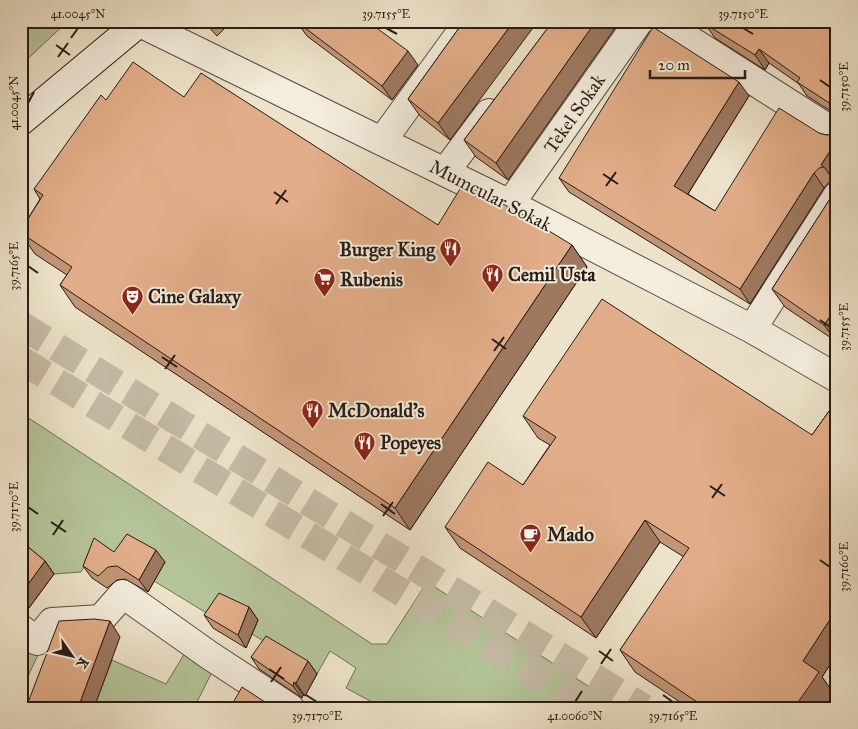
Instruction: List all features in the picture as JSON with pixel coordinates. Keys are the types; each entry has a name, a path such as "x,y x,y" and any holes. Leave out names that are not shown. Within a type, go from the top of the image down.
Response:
{"street":[{"path":"382,141 469,21"},
{"name":"Tekel Sokak","path":"510,204 639,21"},
{"path":"660,21 837,134"},
{"path":"21,121 140,22"},
{"name":"Mumcular Sokak","path":"140,22 510,204 752,329 837,378"},
{"path":"445,172 504,93"},
{"path":"752,329 837,196"},
{"path":"21,630 37,641 52,622 101,619 123,594 290,708"}],"green space":[{"path":"21,21 68,21 21,65"},
{"path":"21,413 372,644 387,644 427,582 622,708 383,708 346,688 356,668 330,651 317,674 252,634 258,620 218,620 154,581 164,562 123,564 95,546 81,572 54,574 21,546"},
{"path":"21,643 38,655 21,691"},
{"path":"188,648 215,666 194,708 94,708 112,660 166,684"}],"building":[{"path":"297,21 367,21 408,51 382,86"},
{"path":"464,21 514,21 438,123 408,99"},
{"path":"553,21 596,21 496,163 464,140"},
{"path":"707,21 837,21 837,108 797,82 800,78 759,49 755,55 705,24"},
{"path":"653,27 739,82 674,186 715,211 779,108 819,133 826,135 834,134 837,131 837,140 821,165 824,167 819,168 814,173 740,289 559,178"},
{"name":"Rubenis","path":"133,62 184,97 201,73 438,225 463,184 515,210 572,245 395,508 60,285 72,267 21,233 21,230 43,195 34,189 101,95 106,100"},
{"path":"837,188 837,306 824,325 772,289"},
{"path":"602,299 812,435 837,400 837,622 831,618 803,661 819,672 794,708 706,708 620,650 689,548 645,520 581,617 445,527 488,462 523,485 556,437 523,416"},
{"path":"127,534 156,550 139,580 117,566 108,567 98,576 83,566 94,538 114,552"},
{"path":"21,541 45,561 21,594"},
{"path":"219,593 249,607 238,635 204,615"},
{"path":"94,619 110,621 78,708 26,708 59,621"},
{"path":"266,636 308,661 293,686 251,657"},
{"path":"242,687 271,706 276,708 230,708"},
{"path":"387,702 398,708 385,708"}],"tunnel":[{"path":"21,325 644,708"},
{"path":"21,360 591,708"}],"place":[{"name":"Burger King","path":"451,268"},
{"name":"Cemil Usta","path":"492,293"},
{"name":"Rubenis","path":"324,298"},
{"name":"Cine Galaxy","path":"132,315"},
{"name":"McDonald's","path":"312,429"},
{"name":"Popeyes","path":"364,461"},
{"name":"Mado","path":"531,553"}]}
